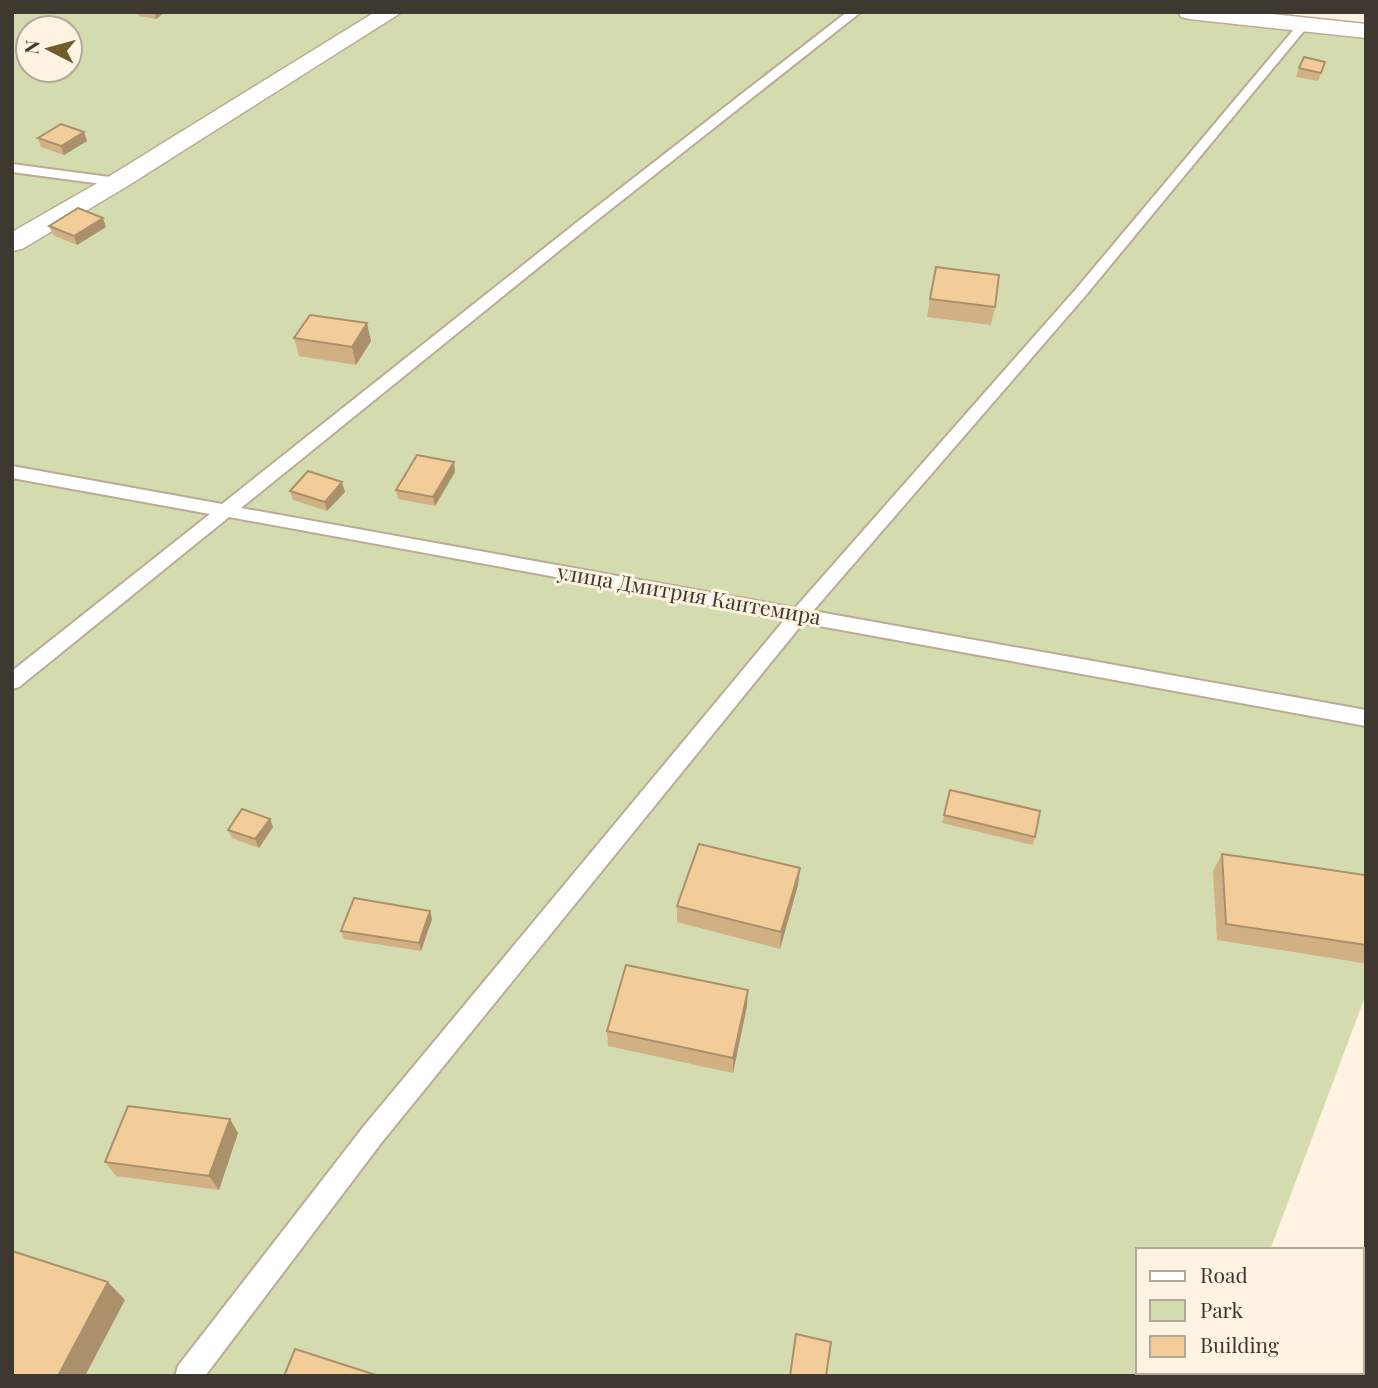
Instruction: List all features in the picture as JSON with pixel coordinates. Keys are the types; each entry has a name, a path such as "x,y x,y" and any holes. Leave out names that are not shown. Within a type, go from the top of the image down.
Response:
{"street":[{"path":"12,243 117,182 391,12"},
{"path":"1189,12 1366,31"}],"lane":[{"path":"12,682 586,222 855,12"},
{"path":"188,1376 373,1134 799,615 1081,292 1304,24"},
{"path":"12,168 117,182"},
{"name":"улица Дмитрия Кантемира","path":"12,472 1366,718"}],"green space":[{"path":"12,12 1156,12 1366,34 1366,994 1271,1248 1136,1248 1136,1374 1224,1374 12,1376"}],"building":[{"path":"1304,57 1325,62 1321,73 1299,68"},
{"path":"61,124 84,132 61,146 38,138"},
{"path":"78,208 103,218 74,236 49,226"},
{"path":"936,267 999,275 995,307 930,299"},
{"path":"310,315 367,323 352,347 294,338"},
{"path":"417,455 454,462 433,497 396,490"},
{"path":"308,471 342,482 325,502 290,491"},
{"path":"950,790 1040,811 1035,837 944,815"},
{"path":"242,809 270,819 255,839 228,830"},
{"path":"699,844 800,868 781,932 677,906"},
{"path":"1222,854 1365,875 1366,945 1226,924"},
{"path":"354,898 430,911 419,943 341,931"},
{"path":"626,965 748,990 733,1058 607,1031"},
{"path":"128,1106 230,1119 209,1176 105,1162"},
{"path":"12,1251 108,1282 58,1376 12,1376"},
{"path":"796,1334 831,1342 826,1376 790,1376"},
{"path":"295,1349 379,1376 284,1376"}]}
